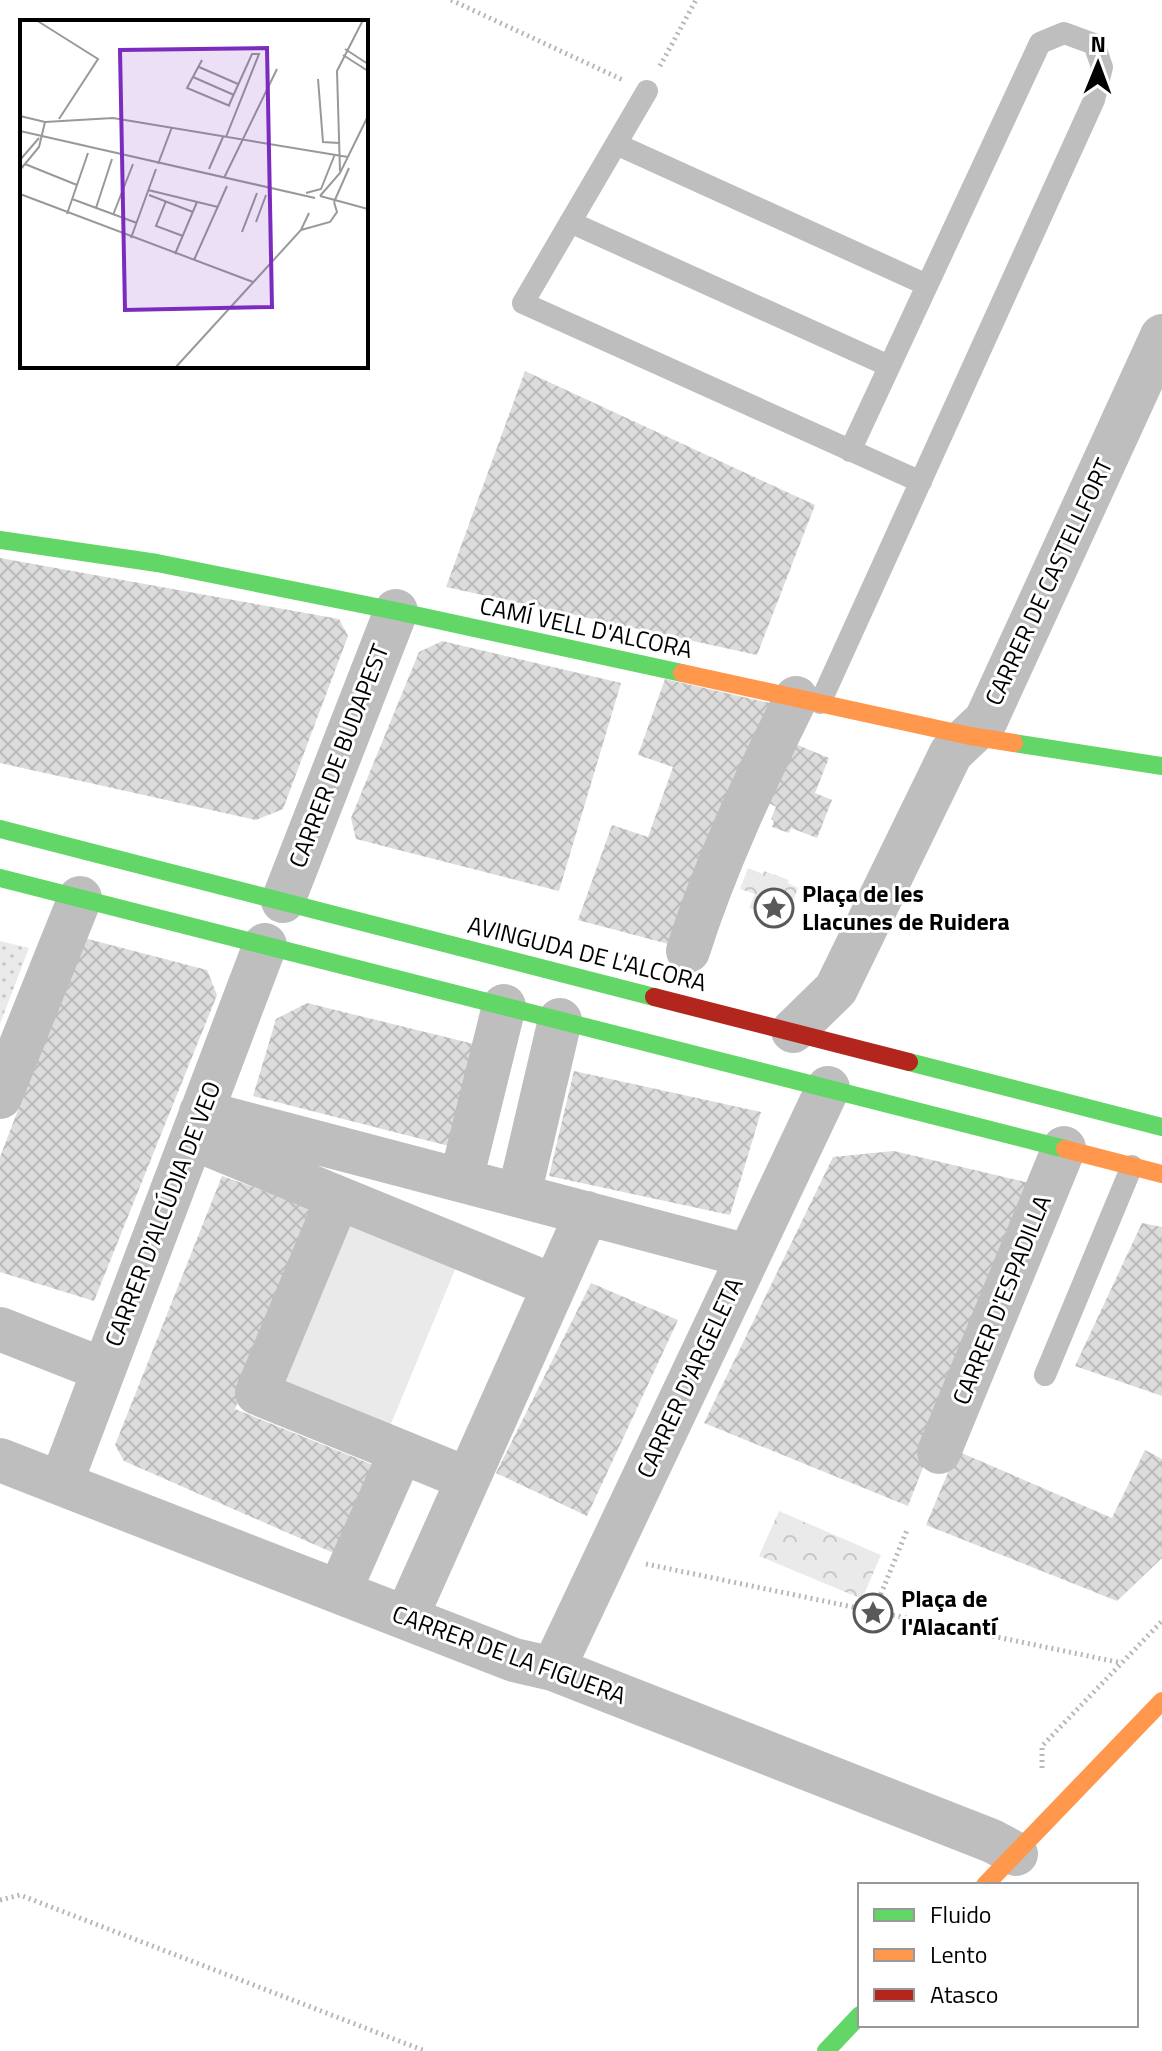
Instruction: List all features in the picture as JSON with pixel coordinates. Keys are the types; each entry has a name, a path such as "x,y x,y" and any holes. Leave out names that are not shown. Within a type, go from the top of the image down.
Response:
{"main road":[{"name":"CAMÍ VELL D'ALCORA","path":"0,540 157,563 396,611 970,736 1162,766"},
{"name":"AVINGUDA DE L'ALCORA","path":"0,829 1162,1127"},
{"path":"0,878 1162,1174"},
{"path":"987,1883 1162,1701"},
{"path":"826,2051 858,2017"}],"street":[{"name":"CARRER DE CASTELLFORT","path":"793,1031 836,989 951,753 986,720 1162,336"},
{"name":"CARRER DE BUDAPEST","path":"283,901 396,611"},
{"path":"688,951 715,874 749,793 808,701"},
{"path":"0,1097 80,898"},
{"name":"CARRER D'ALCÚDIA DE VEO","path":"61,1483 265,945"},
{"path":"836,989 846,1045"},
{"path":"461,1180 504,1006"},
{"path":"519,1195 560,1020"},
{"name":"CARRER D'ARGELETA","path":"553,1669 828,1088"},
{"path":"196,1125 461,1180 748,1256"},
{"path":"196,1125 338,1198 554,1286"},
{"name":"CARRER D'ESPADILLA","path":"939,1452 1064,1148"},
{"path":"338,1198 257,1393 468,1479"},
{"path":"406,1618 587,1213"},
{"path":"0,1329 104,1370"},
{"path":"339,1592 401,1452"},
{"name":"CARRER DE LA FIGUERA","path":"0,1460 514,1660 553,1669 992,1841 1016,1854"}],"lane":[{"path":"808,701 921,482 1094,100 1102,67 1094,44 1064,33 1040,43 850,451"},
{"path":"647,91 523,303 921,482"},
{"path":"616,144 927,285"},
{"path":"570,222 889,366"},
{"path":"1045,1375 1132,1166"}],"path":[{"path":"451,0 647,91 696,0"},
{"path":"874,1611 907,1530"},
{"path":"636,1562 1122,1663"},
{"path":"0,1900 20,1895 425,2051"}],"green space":[{"path":"748,868 789,880 788,883 798,888 790,908 779,904 774,918 749,908 755,894 740,889"},
{"path":"0,941 29,948 0,1024"},
{"path":"350,1214 459,1260 388,1431 279,1386"},
{"path":"779,1511 881,1555 862,1599 759,1556"}],"building":[{"path":"525,371 815,505 757,655 446,587"},
{"path":"0,558 339,619 348,636 283,809 256,820 0,763"},
{"path":"442,641 621,683 559,891 356,839 351,818 419,652"},
{"path":"665,679 774,704 672,945 578,920 612,825 648,837 673,767 638,755"},
{"path":"793,743 829,758 815,793 832,800 817,838 791,828 789,833 772,827 774,821 771,819 776,807 769,803"},
{"path":"84,938 207,970 217,995 94,1301 0,1272 0,1157"},
{"path":"307,1003 478,1045 453,1147 253,1096 276,1019"},
{"path":"574,1071 761,1112 730,1215 549,1176"},
{"path":"894,1151 1034,1184 908,1506 704,1423 833,1157"},
{"path":"222,1176 312,1208 235,1409 378,1467 336,1554 124,1461 115,1445"},
{"path":"1142,1223 1162,1227 1162,1396 1075,1366"},
{"path":"591,1283 678,1320 587,1516 496,1473"},
{"path":"1145,1450 1162,1459 1162,1558 1117,1601 926,1525 957,1451 1112,1518"}],"traffic: fast":[{"path":"0,540 157,563 682,673"},
{"path":"1014,743 1162,766"},
{"path":"0,829 654,997"},
{"path":"0,878 1065,1149"},
{"path":"909,1062 1162,1127"},
{"path":"826,2051 858,2017"}],"traffic: slow":[{"path":"682,673 1014,743"},
{"path":"1065,1149 1162,1174"},
{"path":"987,1883 1162,1701"}],"traffic: jam":[{"path":"654,997 909,1062"}],"place":[{"name":"Plaça de les Llacunes de Ruidera","path":"774,908"},
{"name":"Plaça de l'Alacantí","path":"873,1613"}]}
